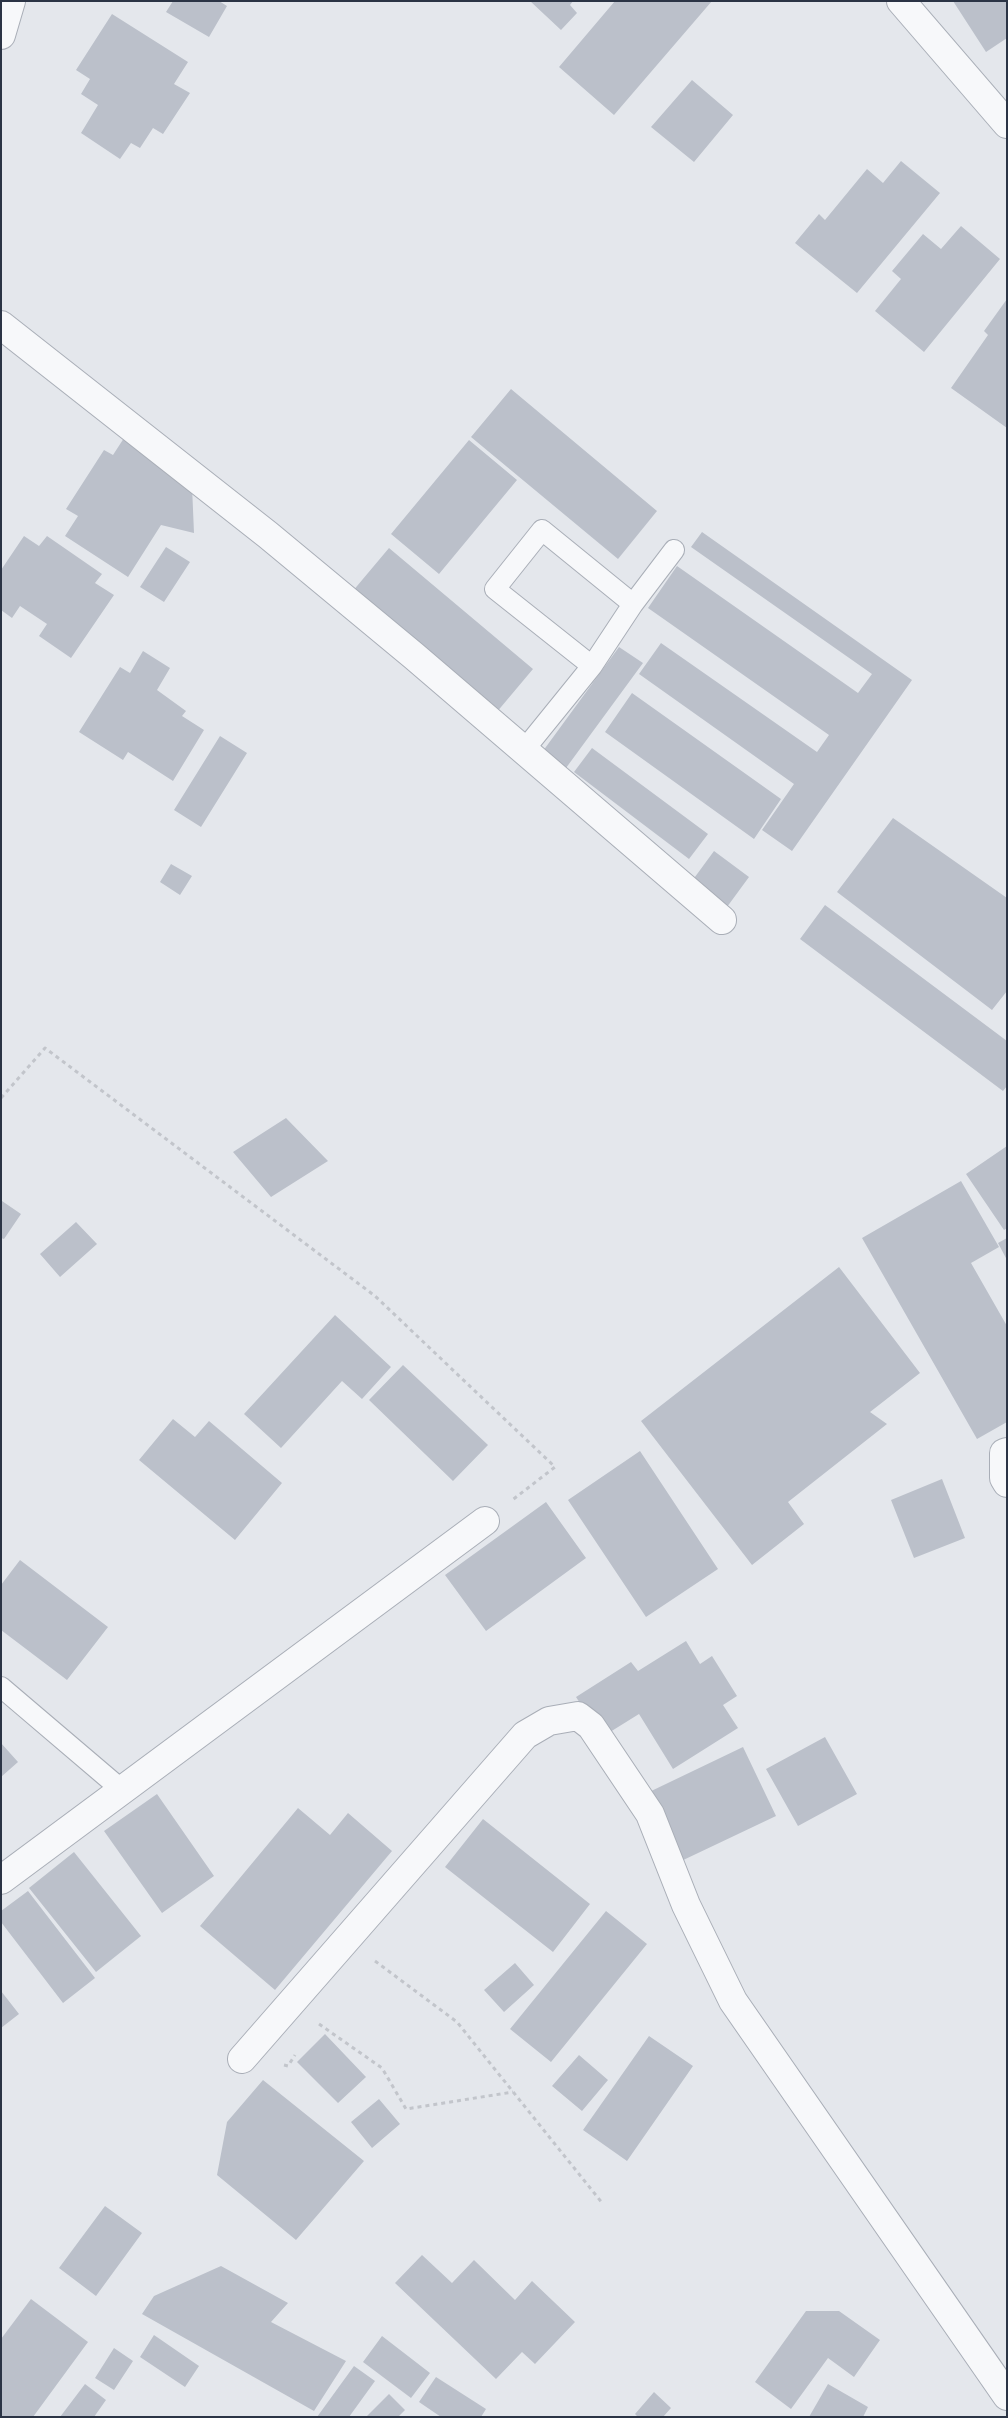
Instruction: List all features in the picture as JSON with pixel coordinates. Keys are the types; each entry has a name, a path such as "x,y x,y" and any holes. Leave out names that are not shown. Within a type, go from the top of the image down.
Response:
{"street":[{"path":"1,35 11,1"},
{"path":"901,1 1007,124"},
{"path":"1,325 268,535 524,750 722,920"},
{"path":"1007,1452 1004,1454 1004,1478 1007,1484"},
{"path":"1,1880 485,1521"},
{"path":"242,2059 525,1735 549,1721 578,1716 590,1726 650,1814 686,1905 733,2001 1007,2396"}],"lane":[{"path":"592,666 495,589 542,530 633,604"},
{"path":"524,750 592,666 633,604 674,550"},
{"path":"1,1687 122,1790"}],"path":[{"path":"1,1098 45,1048 375,1296 555,1467 485,1521"},
{"path":"370,1958 457,2022 603,2204"},
{"path":"322,2015 316,2022 382,2068 406,2109 513,2092"},
{"path":"242,2059 288,2066 298,2051"}],"building":[{"path":"173,1 219,1 227,6 209,37 166,12"},
{"path":"530,1 573,1 570,5 577,13 561,30"},
{"path":"615,1 712,1 614,115 559,67"},
{"path":"953,1 1007,1 1007,38 986,52"},
{"path":"112,14 188,62 174,84 190,93 163,134 153,128 140,148 131,143 120,159 81,133 98,105 81,94 90,79 76,70"},
{"path":"692,80 733,115 694,162 651,127"},
{"path":"901,161 940,193 857,293 795,243 819,214 825,220 867,169 883,183"},
{"path":"961,226 1000,259 924,352 875,311 901,279 892,271 923,234 941,249"},
{"path":"1007,299 1007,428 951,388 988,335 984,331"},
{"path":"511,389 657,511 618,559 471,437"},
{"path":"124,438 192,486 194,533 161,525 128,577 65,536 78,516 66,509 104,450 113,455"},
{"path":"469,440 517,480 439,574 391,534"},
{"path":"702,532 912,680 792,851 762,830 794,784 639,674 661,643 817,752 829,735 648,608 677,566 858,693 872,674 691,547"},
{"path":"24,536 39,546 47,536 102,574 95,583 114,595 71,658 39,636 47,624 20,606 12,618 1,610 1,570"},
{"path":"166,547 190,562 164,602 140,587"},
{"path":"389,548 533,669 496,713 352,592"},
{"path":"619,647 643,663 566,768 543,751"},
{"path":"143,651 170,668 157,690 186,711 182,716 204,730 173,781 128,752 123,760 79,732 120,667 130,673"},
{"path":"632,693 781,799 754,839 605,732"},
{"path":"220,736 247,753 201,827 174,810"},
{"path":"592,748 708,834 689,859 574,772"},
{"path":"893,818 1007,898 1007,991 992,1010 837,892"},
{"path":"714,851 749,877 727,907 692,881"},
{"path":"171,864 192,876 180,895 160,882"},
{"path":"825,905 1007,1041 1007,1086 1003,1091 800,939"},
{"path":"286,1118 328,1161 271,1197 233,1152"},
{"path":"1007,1146 1007,1228 1004,1230 966,1174"},
{"path":"961,1181 999,1247 971,1263 1007,1326 1007,1422 977,1439 862,1238"},
{"path":"2,1201 21,1214 4,1239 1,1238"},
{"path":"76,1222 97,1244 60,1277 40,1254"},
{"path":"1007,1238 1007,1260 998,1243"},
{"path":"839,1267 920,1373 870,1412 887,1424 788,1502 804,1524 752,1565 641,1421"},
{"path":"335,1315 391,1367 362,1399 342,1381 281,1448 244,1414"},
{"path":"403,1365 488,1445 453,1481 369,1400"},
{"path":"173,1419 195,1437 209,1421 282,1483 235,1540 139,1460"},
{"path":"640,1451 718,1569 646,1617 568,1500"},
{"path":"942,1479 965,1538 914,1558 891,1500"},
{"path":"546,1502 586,1558 486,1631 445,1575"},
{"path":"20,1560 108,1627 67,1680 1,1630 1,1585"},
{"path":"686,1641 700,1664 712,1656 737,1696 723,1705 738,1728 673,1769 639,1714 602,1737 576,1697 631,1662 638,1671"},
{"path":"825,1737 857,1794 798,1826 766,1769"},
{"path":"1,1743 18,1762 1,1777"},
{"path":"743,1747 776,1816 677,1863 645,1794"},
{"path":"157,1794 214,1876 162,1913 104,1831"},
{"path":"298,1808 330,1835 348,1813 392,1851 275,1990 200,1926"},
{"path":"483,1819 590,1904 553,1952 445,1867"},
{"path":"74,1852 141,1936 96,1972 29,1888"},
{"path":"28,1891 95,1978 63,2003 1,1922 1,1911"},
{"path":"606,1911 647,1944 551,2062 510,2029"},
{"path":"515,1963 534,1985 504,2012 484,1990"},
{"path":"1,1991 19,2014 1,2028"},
{"path":"325,2034 366,2077 338,2103 297,2062"},
{"path":"649,2036 693,2066 627,2161 583,2130"},
{"path":"579,2055 608,2080 582,2111 552,2086"},
{"path":"263,2080 364,2161 296,2240 217,2175 227,2122"},
{"path":"379,2099 400,2124 372,2148 351,2122"},
{"path":"105,2206 142,2233 96,2296 59,2268"},
{"path":"422,2255 452,2283 474,2260 515,2300 532,2281 575,2322 535,2364 522,2352 496,2379 395,2283"},
{"path":"221,2266 288,2303 271,2322 346,2361 314,2411 142,2314 154,2296"},
{"path":"31,2299 88,2342 33,2417 1,2417 1,2339"},
{"path":"806,2311 839,2311 880,2340 854,2377 828,2358 791,2409 755,2382"},
{"path":"154,2335 199,2366 185,2387 140,2357"},
{"path":"382,2336 430,2373 411,2398 363,2362"},
{"path":"114,2348 133,2361 114,2390 95,2378"},
{"path":"354,2366 375,2381 349,2417 317,2417"},
{"path":"436,2377 486,2409 481,2417 441,2417 419,2402"},
{"path":"85,2384 106,2400 94,2417 60,2417"},
{"path":"828,2384 868,2407 863,2417 809,2417"},
{"path":"654,2392 671,2408 663,2417 638,2417 635,2414"},
{"path":"389,2394 405,2410 398,2417 366,2417"}]}
